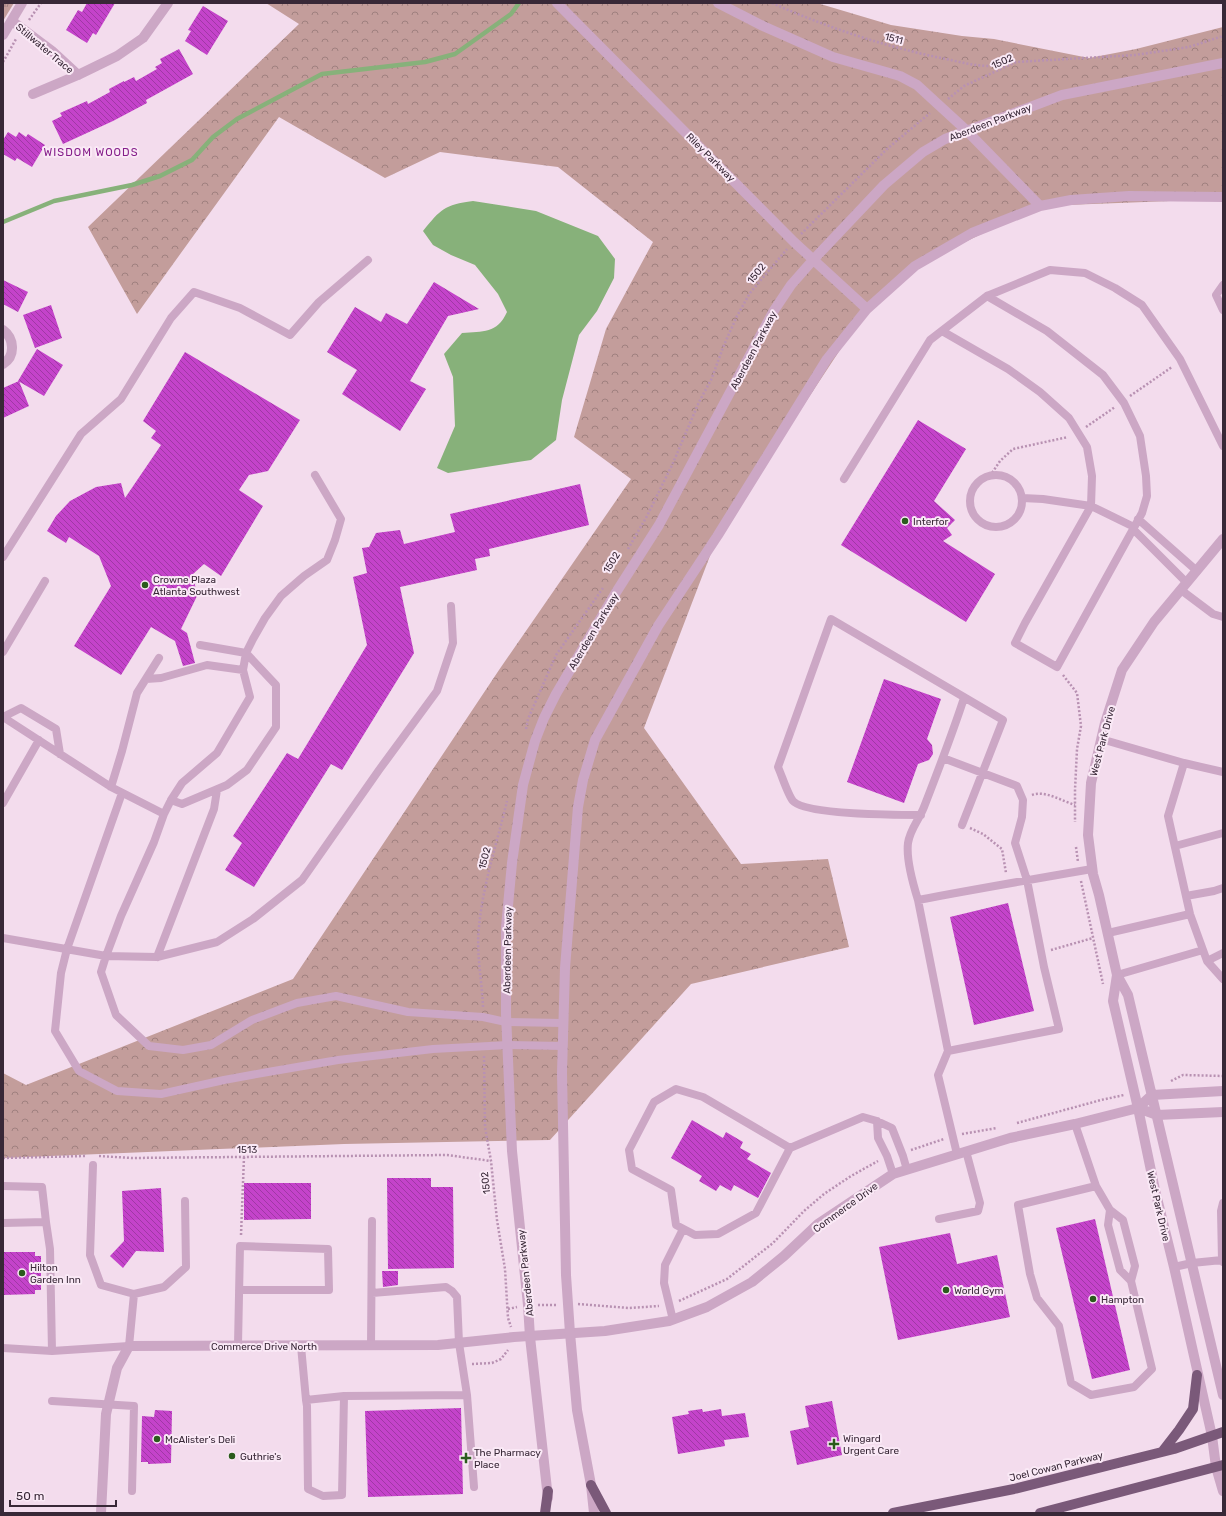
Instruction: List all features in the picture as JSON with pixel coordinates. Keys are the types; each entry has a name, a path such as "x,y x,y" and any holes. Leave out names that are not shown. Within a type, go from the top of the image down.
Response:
{"main road":[{"path":"1162,1452 1193,1409 1197,1375"},
{"name":"Joel Cowan Parkway","path":"893,1513 1014,1489 1162,1452 1223,1432"},
{"path":"1040,1513 1220,1466"},
{"path":"591,1485 606,1513"},
{"path":"545,1513 548,1491"}],"street":[{"path":"3,35 22,3"},
{"name":"Stillwater Trace","path":"33,94 78,76 117,56 143,38 168,3"},
{"name":"Riley Parkway","path":"557,3 794,242 867,309"},
{"path":"718,3 763,26 833,57 900,76 917,85 966,130 1040,206"},
{"name":"Stillwater Trace","path":"12,21 52,51 78,76"},
{"name":"Aberdeen Parkway","path":"550,1513 530,1337 512,1151 506,1022 506,927 512,863 523,785 535,741 544,718 556,694 615,594 659,526 773,312 792,285 813,260 884,185 923,152 945,139 1062,95 1223,63"},
{"path":"594,1513 591,1485 577,1410 570,1333 566,1275 562,1072 565,968 578,807 583,780 595,740 658,626 718,535 827,359 867,309 915,266 972,233 1040,206 1071,200 1129,196 1223,197"},
{"path":"3,330 10,336 12,350 10,356 3,364"},
{"name":"West Park Drive","path":"1223,539 1154,622 1122,670 1101,739 1091,783 1088,835 1092,869 1117,976 1128,995 1223,1395"},
{"name":"West Park Drive","path":"1117,976 1113,1001 1155,1190 1174,1267 1197,1375 1220,1466 1223,1491"},
{"path":"1152,1096 1223,1091"},
{"name":"Commerce Drive","path":"570,1333 605,1331 674,1320 707,1307 752,1282 784,1256 818,1224 893,1174 1010,1138 1075,1124 1138,1108 1152,1096"},
{"path":"1138,1108 1157,1116 1223,1112"},
{"name":"Commerce Drive North","path":"129,1346 438,1346 514,1337 570,1333"},
{"path":"101,1513 106,1414 117,1368 129,1346"}],"lane":[{"path":"3,557 81,434 121,399 171,318 194,292 240,308 290,335 320,302 368,260"},
{"path":"844,478 930,340 987,296 1050,270 1085,273 1115,288 1142,305 1180,359 1223,446"},
{"path":"1223,285 1216,295 1223,310"},
{"path":"942,331 1008,369 1040,392 1069,418 1087,446 1092,476 1091,506 1015,643 1057,667 1142,513 1147,496 1146,476 1140,436 1124,403 1103,375 1054,336 987,296"},
{"path":"315,475 341,519 335,540 327,560 304,576 281,596 265,618 246,653 243,670 250,697 217,754 182,783 164,814 154,842 121,916 101,972 116,1015 149,1046 183,1050 210,1045 252,1020 297,1003 336,996 408,1012 483,1017 506,1022 563,1023"},
{"path":"998,475 1010,480 1020,490 1022,498 1021,507 1013,521 998,527 986,525 976,518 970,503 970,494 974,486 981,479 998,475"},
{"path":"1022,498 1043,499 1091,506 1135,525 1197,571"},
{"path":"1135,525 1184,587 1213,614 1223,617"},
{"path":"3,652 45,581"},
{"path":"3,938 106,956 157,957 217,942 253,919 302,880 379,770 437,691 453,643 451,606"},
{"path":"921,815 855,813 808,808 799,806 793,801 778,768 831,619 1003,720 962,825"},
{"path":"171,800 182,804 227,785 247,770 276,727 276,685 246,653 200,645"},
{"path":"111,786 137,693 160,658"},
{"path":"146,679 161,678 207,665 243,670"},
{"path":"939,1219 978,1211 980,1203 961,1153 938,1075 948,1051 918,900 912,880 908,844 912,828 921,815 944,758 964,698"},
{"path":"3,717 21,708 56,729 60,754"},
{"path":"3,717 122,793 164,814"},
{"path":"1101,739 1184,763 1223,772"},
{"path":"3,803 39,740"},
{"path":"944,758 1017,786 1022,799 1022,817 1015,843 1027,880 1059,1029 948,1051"},
{"path":"1184,763 1168,816 1190,914 1207,961 1223,979"},
{"path":"157,957 214,809 217,790"},
{"path":"122,793 67,949 61,973 55,1031 78,1071 117,1091 161,1094 224,1080 338,1060 433,1049 508,1045 563,1046"},
{"path":"1175,846 1223,833"},
{"path":"918,900 1092,869"},
{"path":"1186,896 1223,888"},
{"path":"1108,933 1190,914"},
{"path":"1117,976 1203,950"},
{"path":"1207,961 1223,953"},
{"path":"790,1148 703,1097 676,1089 654,1102 629,1150 632,1169 671,1190 676,1225 695,1235 718,1234 756,1213 790,1148 863,1117 878,1120 892,1128 907,1170"},
{"path":"878,1120 878,1138 887,1156 893,1174"},
{"path":"1075,1124 1096,1186 1110,1210 1123,1220 1136,1266 1131,1281"},
{"path":"93,1165 90,1255 102,1285 134,1294 164,1287 186,1268 185,1202"},
{"path":"3,1186 42,1187 50,1249 52,1351"},
{"path":"1096,1186 1018,1205 1030,1274 1037,1298 1059,1326 1071,1383 1091,1396 1134,1387 1152,1369 1131,1281 1120,1270 1108,1225 1110,1210"},
{"path":"1174,1267 1192,1263 1222,1261 1221,1211 1223,1203"},
{"path":"3,1223 46,1222"},
{"path":"371,1346 372,1222"},
{"path":"674,1320 664,1283 665,1265 683,1229"},
{"path":"238,1345 239,1290 240,1246 328,1249 328,1290 239,1290"},
{"path":"372,1294 446,1287 457,1297 459,1343 467,1395 474,1487"},
{"path":"3,1348 52,1351 129,1346 134,1294"},
{"path":"301,1346 306,1400 308,1489 323,1496 342,1495 344,1396"},
{"path":"306,1400 344,1396 467,1395"},
{"path":"52,1401 134,1406 132,1491"}],"path":[{"name":"1511","path":"772,3 840,30 921,54 968,64 988,66 1016,62"},
{"name":"1502","path":"624,555 647,516 673,462 699,402 711,380 724,344 750,293 794,242 832,202 887,149 964,86 1016,62 1136,55 1189,47 1223,36"},
{"name":"1502","path":"524,734 528,719 556,655 604,587"},
{"path":"1022,799 1037,794 1045,794 1075,805"},
{"name":"1502","path":"483,1017 479,967 479,928 484,892 491,861 508,800"},
{"path":"962,825 983,834 1002,849 1007,884"},
{"path":"1042,953 1093,938"},
{"name":"1502","path":"483,1046 485,1127 505,1269 508,1318 514,1337"},
{"name":"1513","path":"3,1158 93,1156 131,1158 447,1155 491,1161"},
{"path":"240,1246 244,1157"},
{"path":"462,1364 492,1363 501,1359 513,1342 514,1337"}],"green space":[{"path":"3,3 14,3 3,21"},
{"path":"266,3 817,3 891,25 962,36 994,39 1089,58 1136,49 1223,27 1223,199 1040,206 915,266 867,309 718,535 644,728 741,864 828,859 849,947 691,984 550,1140 344,1144 3,1158 3,1073 26,1085 293,979 499,670 631,479 574,437 606,329 653,242 558,167 440,152 385,178 279,117 137,314 88,227 299,24"}],"shaded area":[{"path":"473,201 536,211 598,236 615,259 614,278 597,311 579,335 562,400 556,440 531,460 448,473 437,468 455,426 453,377 444,354 462,333 483,331 494,328 499,324 507,312 498,294 475,265 451,255 433,245 423,231 439,213 449,206"}],"building":[{"path":"87,3 115,3 96,35 93,33 87,43 66,30 78,10 82,12"},
{"path":"203,6 228,21 207,55 185,41 191,31 188,30"},
{"path":"179,49 193,74 146,100 147,103 113,121 63,144 52,121 62,116 60,113 87,101 88,104 110,92 109,89 124,81 134,77 136,81 157,69 155,67 162,63 160,59"},
{"path":"8,132 16,137 19,132 26,137 28,134 45,145 32,167 17,158 15,161 3,154 3,140"},
{"path":"3,280 28,292 18,312 3,304"},
{"path":"434,282 479,309 448,316 410,381 426,389 400,431 342,394 357,370 327,352 355,307 381,322 386,313 407,324"},
{"path":"51,305 62,338 35,348 23,315"},
{"path":"37,349 63,365 44,396 18,381"},
{"path":"185,352 300,420 268,471 249,475 239,490 263,506 221,576 204,564 193,574 197,596 181,629 187,633 195,663 183,666 175,641 151,627 121,675 74,646 111,586 99,556 69,537 66,543 47,531 56,516 70,501 96,487 121,483 125,498 161,445 151,438 156,431 143,421"},
{"path":"19,381 29,406 3,418 3,388"},
{"name":"Interfor","path":"918,420 966,449 934,501 955,520 947,528 952,535 943,541 995,574 966,622 841,545"},
{"path":"580,484 589,525 489,549 490,556 475,559 477,570 400,587 414,653 342,770 331,764 254,887 225,870 242,843 233,836 287,753 298,759 367,645 353,577 367,573 362,548 369,547 376,533 400,530 404,544 455,532 450,514"},
{"path":"884,679 941,699 927,739 932,745 933,754 929,760 918,764 904,803 847,782"},
{"path":"1008,903 1034,1011 974,1025 950,917"},
{"path":"692,1120 723,1138 726,1132 743,1142 740,1148 751,1154 747,1159 771,1173 758,1198 734,1185 731,1191 720,1185 716,1191 699,1181 702,1176 671,1158"},
{"path":"387,1178 431,1178 431,1187 453,1187 454,1268 388,1269"},
{"path":"244,1183 311,1183 311,1219 244,1220"},
{"path":"161,1188 164,1252 136,1251 123,1268 110,1256 124,1241 122,1191"},
{"name":"Hampton","path":"1095,1219 1130,1370 1092,1379 1056,1228"},
{"name":"World Gym","path":"950,1233 957,1264 997,1255 1010,1317 898,1340 879,1247"},
{"name":"Hilton Garden Inn","path":"3,1252 35,1252 35,1256 41,1256 41,1290 35,1290 35,1294 3,1295"},
{"path":"382,1271 398,1271 398,1285 383,1287"},
{"path":"832,1401 842,1455 797,1465 790,1431 809,1427 805,1406"},
{"path":"461,1408 463,1494 368,1497 365,1411"},
{"path":"702,1409 703,1412 721,1409 722,1416 745,1413 749,1437 724,1440 725,1446 678,1454 672,1417 689,1414 688,1411"},
{"name":"McAlister's Deli","path":"155,1410 172,1411 171,1463 148,1464 148,1462 141,1462 142,1416 154,1417"}],"waterway":[{"path":"3,222 54,201 132,185 160,176 192,160 213,137 237,119 322,74 425,62 455,54 511,14 519,3"}],"place":[{"name":"Interfor","path":"905,521"},
{"name":"Crowne Plaza Atlanta Southwest","path":"145,585"},
{"name":"Hilton Garden Inn","path":"22,1273"},
{"name":"World Gym","path":"946,1290"},
{"name":"Hampton","path":"1093,1299"},
{"name":"McAlister's Deli","path":"157,1439"},
{"name":"Wingard Urgent Care","path":"834,1444"},
{"name":"Guthrie's","path":"232,1456"},
{"name":"The Pharmacy Place","path":"466,1458"}],"district":[{"name":"WISDOM WOODS","path":"91,152"}]}
